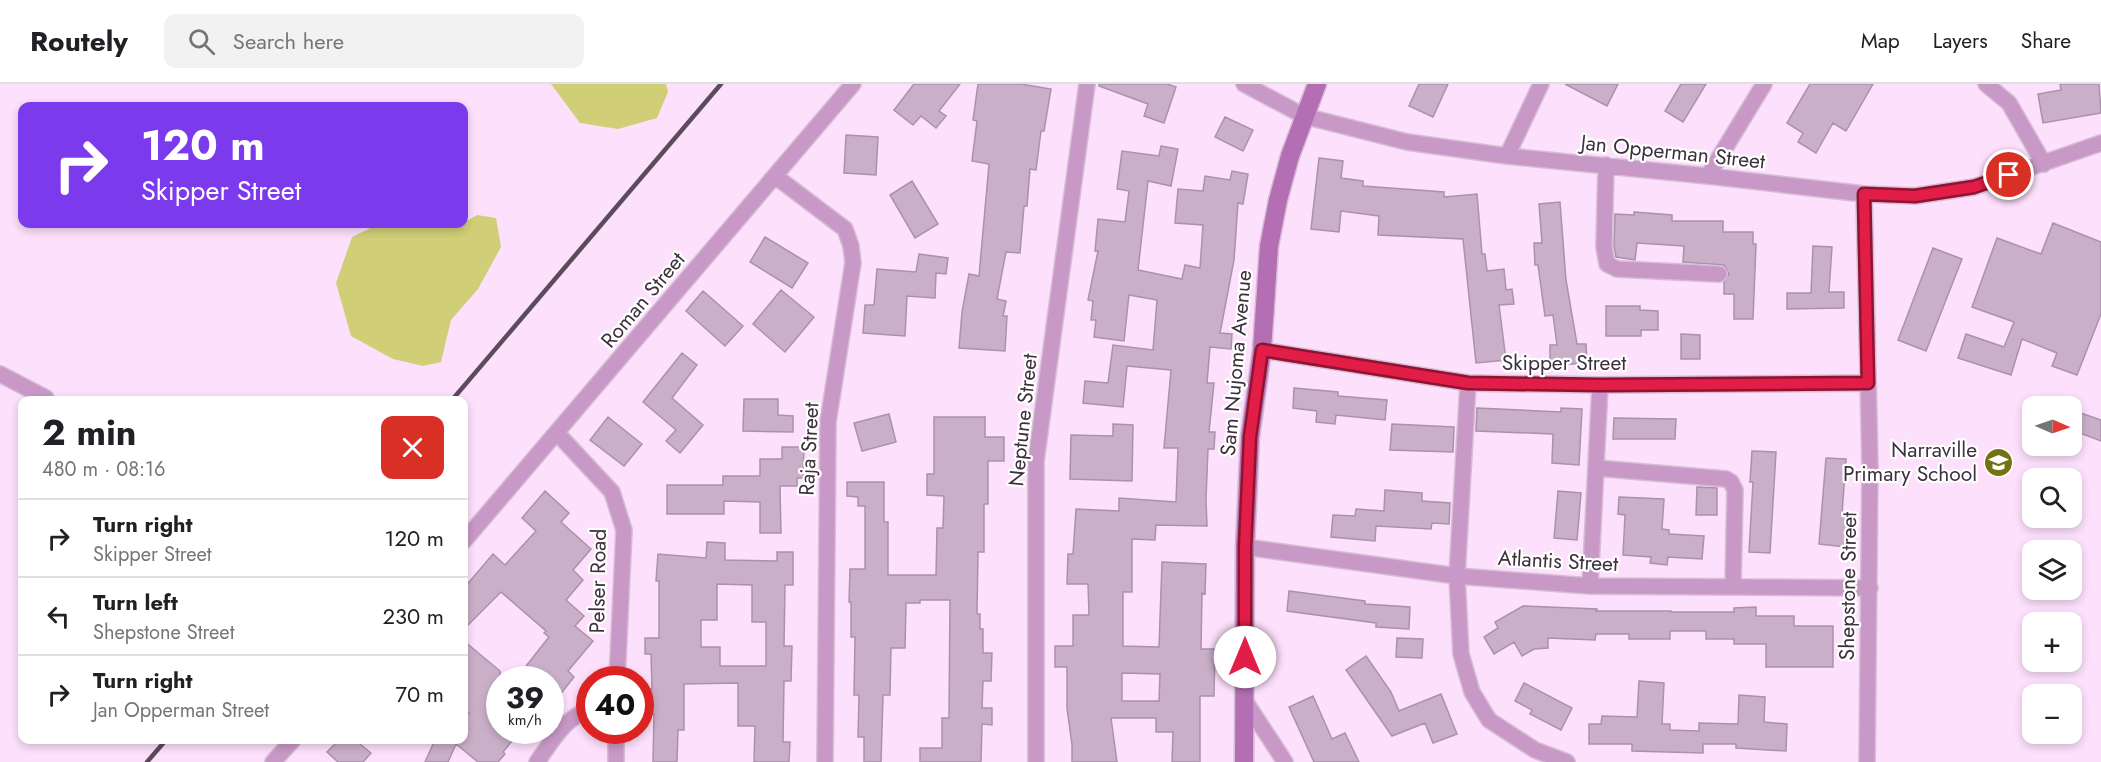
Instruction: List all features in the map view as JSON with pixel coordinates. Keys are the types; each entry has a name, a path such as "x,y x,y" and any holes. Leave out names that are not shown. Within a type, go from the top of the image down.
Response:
{"street":[{"name":"Roman Street","path":"468,536 853,84"},
{"name":"Neptune Street","path":"1036,762 1036,462 1087,84"},
{"name":"Jan Opperman Street","path":"1244,84 1304,116 1407,142 1507,156 1864,194 1915,196 1974,187 2101,143"},
{"name":"Sam Nujoma Avenue","path":"1244,762 1245,547 1250,437 1262,350 1269,246 1290,156 1317,84"},
{"path":"1507,156 1541,84"},
{"path":"1708,176 1764,84"},
{"path":"1986,84 2009,103 2044,164"},
{"path":"1606,165 1604,247 1607,264 1617,269 1719,274"},
{"name":"Raja Street","path":"775,176 845,229 851,246 853,263 828,422 825,762"},
{"name":"Shepstone Street","path":"1864,194 1870,588 1867,762"},
{"name":"Skipper Street","path":"1262,350 1468,383 1600,385 1868,383"},
{"path":"0,374 42,396"},
{"path":"1468,383 1457,576 1461,654 1472,692 1489,720 1535,750 1567,762"},
{"path":"1590,586 1600,385"},
{"name":"Pelser Road","path":"557,433 612,492 624,530 618,666"},
{"path":"1596,468 1726,479 1731,482 1735,490 1733,587"},
{"name":"Atlantis Street","path":"1245,547 1457,576 1590,586 1870,588"},
{"path":"1245,701 1285,762"},
{"path":"537,762 568,721 576,716"},
{"path":"273,762 289,744"},
{"path":"616,744 616,762"}],"shaded area":[{"path":"551,84 666,84 668,92 657,118 618,129 580,123"},
{"path":"477,215 496,218 501,247 478,289 451,320 441,362 423,366 393,359 351,336 336,283 352,237 371,228 468,228 468,220"}],"building":[{"path":"914,84 960,84 939,111 946,116 936,128 921,116 913,125 894,110"},
{"path":"978,84 1021,84 1051,89 1044,131 1041,131 1036,170 1030,169 1020,253 1006,252 997,299 1006,301 1003,316 1007,316 1005,351 959,348 962,312 969,274 979,276 989,164 972,161 977,121 973,120"},
{"path":"1099,84 1167,84 1176,87 1164,123 1144,116 1148,104 1099,86"},
{"path":"1419,84 1448,84 1433,117 1409,106"},
{"path":"1565,84 1618,84 1607,106"},
{"path":"1681,84 1706,84 1683,122 1665,111"},
{"path":"1810,84 1873,84 1846,131 1833,123 1816,153 1798,142 1803,133 1787,123"},
{"path":"2060,84 2099,84 2101,113 2043,123 2038,94 2061,90"},
{"path":"1225,117 1253,130 1243,151 1215,137"},
{"path":"846,135 878,137 876,175 844,173"},
{"path":"1161,146 1178,149 1171,186 1148,181 1138,270 1182,279 1185,265 1200,268 1203,225 1175,223 1178,189 1203,191 1205,176 1230,180 1232,171 1248,174 1243,204 1238,203 1234,260 1220,333 1232,334 1231,349 1210,347 1207,383 1214,383 1209,432 1215,432 1214,449 1208,449 1207,526 1156,525 1155,540 1132,539 1132,592 1123,592 1123,646 1159,647 1162,562 1206,564 1205,594 1202,593 1201,649 1215,649 1214,696 1200,696 1200,762 1172,762 1173,732 1156,732 1156,718 1111,718 1117,762 1072,762 1067,708 1067,667 1055,667 1055,646 1073,646 1073,615 1089,615 1088,584 1067,584 1068,554 1073,554 1076,509 1119,511 1119,498 1176,502 1178,448 1164,448 1171,370 1127,366 1123,407 1083,403 1085,381 1108,383 1113,345 1153,350 1157,300 1129,295 1124,341 1094,337 1096,320 1091,320 1093,301 1088,300 1098,251 1095,251 1098,219 1125,222 1129,191 1117,189 1122,151 1159,156","holes":["1122,673 1160,674 1159,701 1122,701"]},
{"path":"1319,158 1343,161 1341,178 1363,181 1363,186 1444,192 1444,197 1477,194 1482,254 1485,254 1487,271 1504,269 1506,290 1512,289 1514,304 1499,305 1506,360 1476,363 1463,239 1378,235 1379,216 1341,211 1339,232 1311,229"},
{"path":"912,181 938,224 915,238 890,195"},
{"path":"1560,202 1566,280 1577,344 1586,344 1587,364 1550,364 1550,345 1557,345 1553,315 1545,316 1538,265 1535,265 1534,243 1542,243 1539,204"},
{"path":"1634,212 1672,215 1672,221 1723,221 1723,232 1753,232 1753,244 1756,244 1753,319 1734,319 1734,294 1724,294 1724,282 1729,274 1724,265 1683,262 1684,246 1637,243 1635,260 1616,257 1615,214 1634,215"},
{"path":"2053,223 2101,242 2101,314 2077,375 2052,366 2057,353 2022,339 2011,375 1958,358 1966,334 2004,347 2014,322 1972,307 1997,238 2041,254"},
{"path":"765,237 808,263 792,288 750,262"},
{"path":"1813,246 1832,247 1829,292 1844,292 1844,308 1787,309 1787,293 1811,293"},
{"path":"1933,248 1962,259 1926,351 1898,340"},
{"path":"919,254 948,258 946,274 936,273 935,298 907,296 905,336 863,333 865,305 874,305 877,269 916,272"},
{"path":"781,290 814,317 785,352 753,324"},
{"path":"703,291 743,326 725,346 686,311"},
{"path":"1606,306 1640,306 1640,310 1658,311 1658,330 1641,330 1641,336 1606,336"},
{"path":"1681,334 1700,335 1700,359 1681,359"},
{"path":"682,353 697,365 672,398 703,425 680,453 666,441 676,430 643,402"},
{"path":"1294,388 1338,392 1338,396 1387,400 1385,420 1336,415 1335,424 1316,422 1317,411 1293,408"},
{"path":"744,399 778,399 778,415 793,416 793,432 743,431"},
{"path":"1477,408 1561,412 1561,408 1582,409 1579,465 1552,463 1553,434 1476,431"},
{"path":"2082,413 2101,420 2101,441 2082,434"},
{"path":"889,414 896,442 862,451 854,423"},
{"path":"608,417 642,444 624,466 590,440"},
{"path":"934,417 985,417 985,437 1004,437 1004,461 988,461 988,504 984,504 984,552 978,552 977,614 980,614 980,629 983,629 983,653 992,653 991,681 983,681 982,708 992,708 992,725 982,724 981,762 920,762 920,748 942,748 942,718 949,718 950,600 920,600 920,603 906,603 905,648 891,648 890,695 883,695 881,762 864,762 864,737 858,737 859,695 854,695 855,637 851,637 851,602 849,602 850,569 865,569 865,506 858,506 858,497 847,496 847,482 884,482 884,522 888,522 888,575 936,575 937,528 943,528 944,496 927,495 927,474 934,474"},
{"path":"1614,418 1676,419 1675,439 1613,439"},
{"path":"1113,424 1133,425 1132,481 1070,479 1071,435 1113,436"},
{"path":"1392,424 1454,427 1453,452 1390,450"},
{"path":"782,447 804,447 803,478 797,478 797,486 780,486 781,533 760,533 760,502 724,501 724,514 667,514 667,485 723,485 723,476 760,476 760,459 782,459"},
{"path":"1752,451 1776,452 1770,553 1749,552 1753,482 1750,482"},
{"path":"1826,458 1846,459 1842,514 1849,514 1846,547 1819,544"},
{"path":"1697,487 1717,488 1717,515 1696,515"},
{"path":"1385,490 1422,493 1422,501 1450,503 1449,524 1432,523 1431,529 1376,526 1375,541 1331,537 1333,515 1355,516 1356,509 1384,511"},
{"path":"545,491 569,513 561,522 591,549 573,570 583,580 566,600 584,616 575,626 593,641 568,671 574,677 564,690 564,666 526,666 549,637 544,633 546,631 501,592 468,625 468,583 493,554 505,565 536,531 522,518"},
{"path":"1558,491 1581,493 1577,540 1554,538"},
{"path":"1619,497 1664,499 1662,529 1669,530 1669,534 1704,536 1702,559 1668,557 1667,565 1650,563 1651,557 1623,555 1625,515 1618,514"},
{"path":"707,542 725,543 725,560 777,561 777,552 793,552 793,585 785,585 784,646 792,646 791,681 784,681 783,742 790,742 789,762 754,762 755,726 738,726 738,683 684,684 684,730 678,730 677,762 653,762 654,666 651,666 651,654 645,654 645,638 659,638 659,581 656,581 658,554 706,558","holes":["717,584 752,585 752,622 766,622 766,666 720,666 720,647 701,647 701,620 717,620"]},
{"path":"1289,591 1365,601 1365,604 1410,607 1409,629 1376,627 1376,623 1287,611"},
{"path":"1523,606 1597,609 1596,611 1671,612 1734,612 1734,608 1756,607 1756,616 1794,616 1794,626 1833,626 1833,667 1766,667 1766,644 1734,644 1734,639 1706,639 1706,631 1670,631 1670,639 1629,639 1629,634 1596,634 1595,640 1548,638 1548,648 1534,649 1522,656 1514,642 1494,654 1484,637 1498,628 1495,622"},
{"path":"1397,638 1423,639 1422,658 1396,657"},
{"path":"468,644 494,666 486,666 486,744 510,744 498,762 478,762 456,744 468,744"},
{"path":"1366,656 1391,692 1399,711 1441,694 1457,734 1433,743 1425,723 1392,736 1346,670"},
{"path":"1639,681 1664,683 1662,724 1670,724 1670,730 1699,731 1699,723 1738,724 1739,695 1765,697 1764,722 1787,724 1786,751 1736,748 1736,744 1703,744 1703,753 1632,751 1632,744 1589,744 1589,724 1601,724 1602,716 1637,717"},
{"path":"1524,683 1572,708 1561,730 1530,714 1532,710 1515,701"},
{"path":"1313,696 1332,739 1345,733 1359,762 1314,762 1289,707"},
{"path":"335,744 360,744 371,753 363,762 338,762 327,752"},
{"path":"433,744 456,744 448,762 425,762"}],"railway":[{"path":"455,396 721,84"},
{"path":"147,762 163,744"}],"place":[{"name":"Narraville Primary School","path":"1998,462"}],"route":[{"path":"1245,657 1245,547 1250,437 1262,350 1468,383 1600,385 1868,383 1864,194 1915,196 1974,187 2009,175"}]}
